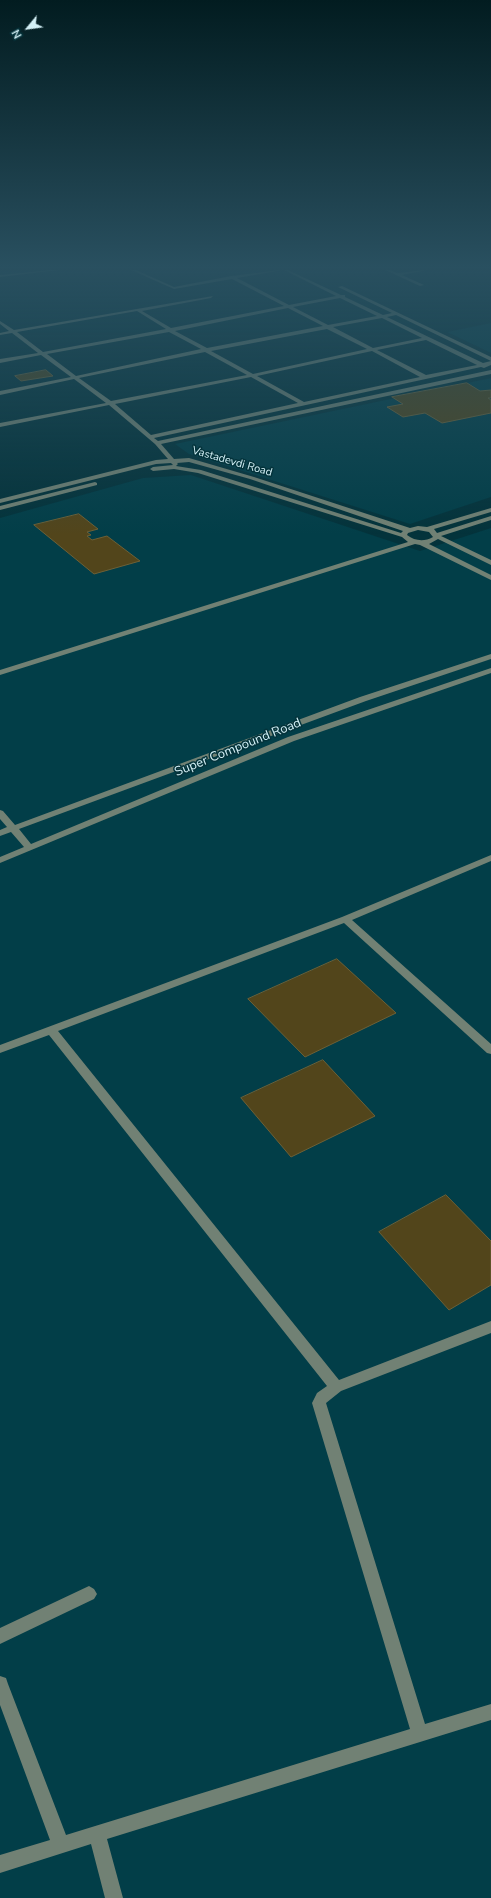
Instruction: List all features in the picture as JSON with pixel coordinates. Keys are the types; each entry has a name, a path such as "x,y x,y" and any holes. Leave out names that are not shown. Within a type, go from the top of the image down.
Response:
{"street":[{"path":"0,361 13,359"},
{"path":"50,359 110,403 150,437 177,467"},
{"path":"0,393 167,359"},
{"path":"221,359 303,404"},
{"path":"0,425 250,376 327,359"},
{"path":"392,359 426,377"},
{"path":"469,359 491,371"},
{"path":"150,437 491,363"},
{"path":"157,443 491,371"},
{"name":"Vastadevdi Road","path":"0,501 141,466 172,460 189,460 209,465 408,530"},
{"name":"Vastadevdi Road","path":"0,508 144,471 177,467 199,471 404,536 417,542"},
{"path":"404,536 408,530 418,528 428,529 491,510"},
{"path":"0,673 417,542 434,540 437,535 491,518"},
{"path":"428,529 491,563"},
{"path":"417,542 491,578"},
{"name":"Super Compound Road","path":"0,833 363,699 491,656"},
{"name":"Super Compound Road","path":"0,860 291,739 491,670"},
{"path":"0,813 30,848"},
{"path":"0,1049 345,919 491,858"},
{"path":"345,919 491,1050"},
{"path":"50,1029 336,1386"},
{"path":"420,1734 319,1403 322,1397 336,1386 491,1327"},
{"path":"0,1636 88,1594"},
{"path":"0,1684 61,1845"},
{"path":"0,1864 491,1712"},
{"path":"97,1834 114,1898"}],"shaded area":[{"path":"491,378 491,497 410,524 189,454 175,444"},
{"path":"191,475 420,551 491,528 491,1898 0,1898 0,518 143,478"}],"building":[{"path":"46,370 53,376 21,381 15,376"},
{"path":"467,383 480,391 491,390 491,398 488,398 491,400 491,413 442,423 425,413 403,417 387,407 403,404 392,397"},
{"path":"79,514 98,529 87,532 91,535 87,536 92,540 107,536 140,561 94,574 34,525"},
{"path":"337,959 396,1013 305,1057 248,999"},
{"path":"323,1060 375,1116 291,1157 241,1098"},
{"path":"446,1195 491,1241 491,1285 449,1310 379,1232"}]}
